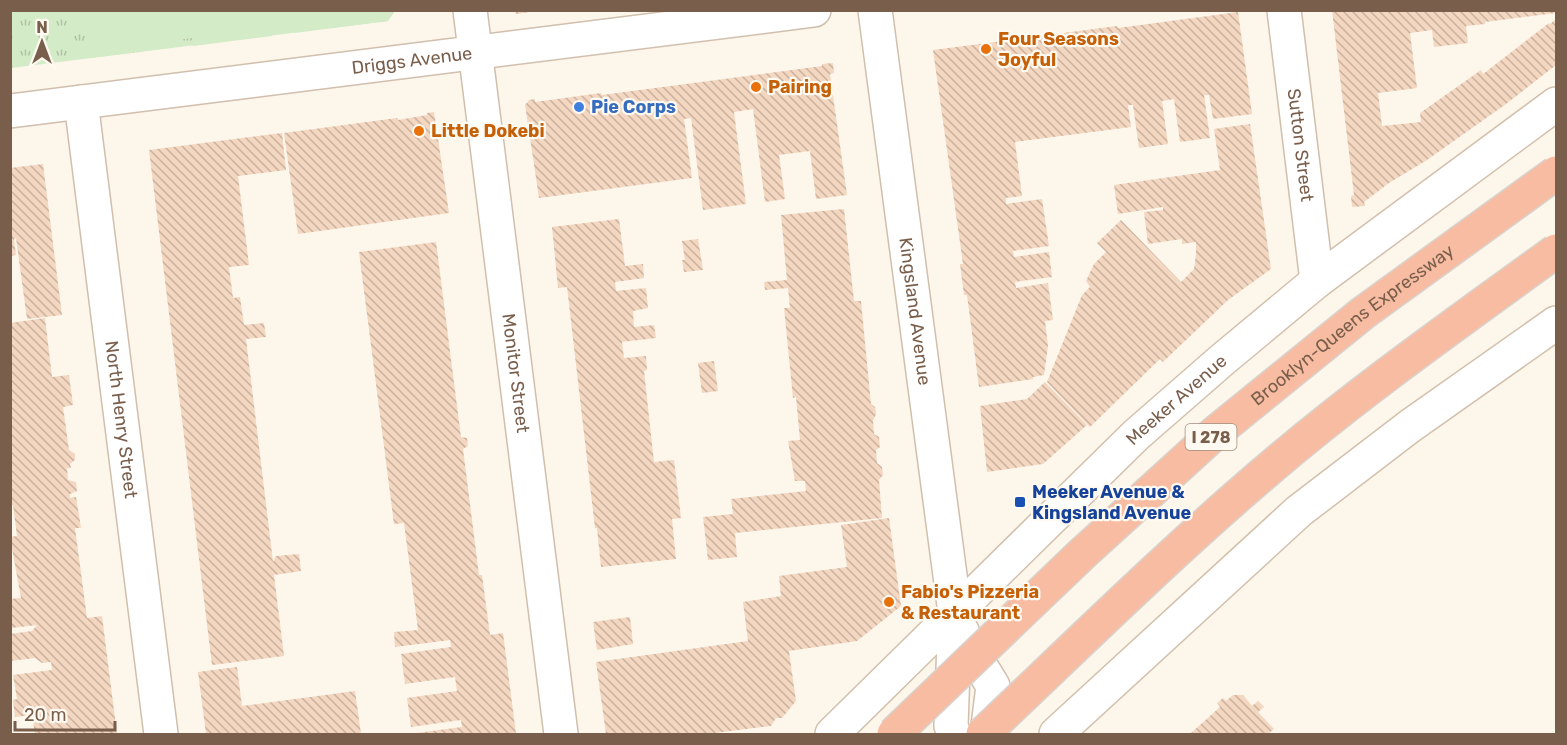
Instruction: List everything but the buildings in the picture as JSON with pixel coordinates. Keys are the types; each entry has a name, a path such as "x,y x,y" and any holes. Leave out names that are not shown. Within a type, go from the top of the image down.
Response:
{"highway":[{"name":"Brooklyn-Queens Expressway","path":"894,735 1082,554 1224,425 1363,313 1557,173"},
{"path":"985,735 1175,553 1263,474 1404,362 1557,251"}],"street":[{"name":"Monitor Street","path":"470,10 561,735"},
{"name":"Driggs Avenue","path":"10,111 814,10"},
{"name":"Kingsland Avenue","path":"875,10 954,613 951,726 954,735"},
{"name":"Sutton Street","path":"1284,10 1317,281"},
{"name":"North Henry Street","path":"81,102 161,735"},
{"name":"Meeker Avenue","path":"832,735 1145,428 1222,360 1317,281 1557,104"},
{"path":"1056,735 1299,511 1410,426 1557,323"},
{"name":"Kingsland Avenue","path":"954,613 968,645 993,686 985,735"}],"green space":[{"path":"391,10 388,21 294,33 293,27 272,30 272,36 193,46 192,38 167,41 168,48 91,58 84,11"},
{"path":"10,11 395,11 388,21 11,68"}],"place":[{"name":"Four Seasons Joyful","path":"986,49"},
{"name":"Pairing","path":"756,87"},
{"name":"Pie Corps","path":"579,107"},
{"name":"Little Dokebi","path":"419,131"},
{"name":"Meeker Avenue & Kingsland Avenue","path":"1020,502"},
{"name":"Fabio's Pizzeria & Restaurant","path":"889,602"}]}
